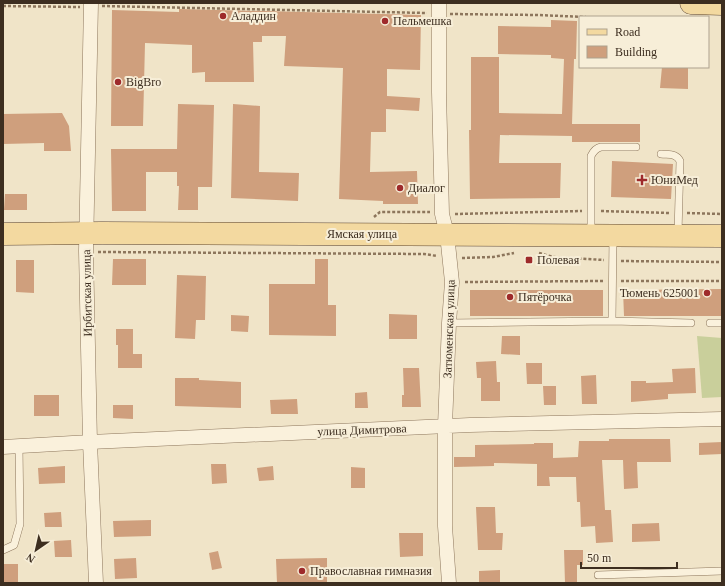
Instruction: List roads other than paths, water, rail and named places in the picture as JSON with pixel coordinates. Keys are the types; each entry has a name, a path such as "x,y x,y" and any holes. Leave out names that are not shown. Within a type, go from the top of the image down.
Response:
{"main road":[{"path":"690,3 722,4"},
{"name":"Ямская улица","path":"3,234 86,242 447,234 722,236"}],"street":[{"name":"Ирбитская улица","path":"96,583 90,442 86,242 97,5"},
{"name":"Затюменская улица","path":"438,9 442,214 447,234 452,282 445,426 445,526 449,583"},
{"name":"улица Димитрова","path":"3,447 445,426 722,419"}],"lane":[{"path":"591,234 592,154 601,147 636,147"},
{"path":"661,154 673,155 680,161 678,235"},
{"path":"612,321 613,235"},
{"path":"449,323 612,321 691,323"},
{"path":"710,323 722,323"},
{"path":"3,550 14,545 20,524 19,446"},
{"path":"598,575 722,571"}],"place":[{"name":"Аладдин","path":"223,16"},
{"name":"Пельмешка","path":"385,21"},
{"name":"BigBro","path":"118,82"},
{"name":"ЮниМед","path":"642,180"},
{"name":"Диалог","path":"400,188"},
{"name":"Полевая","path":"529,260"},
{"name":"Тюмень 625001","path":"707,293"},
{"name":"Пятёрочка","path":"510,297"},
{"name":"Православная гимназия","path":"302,571"}]}
